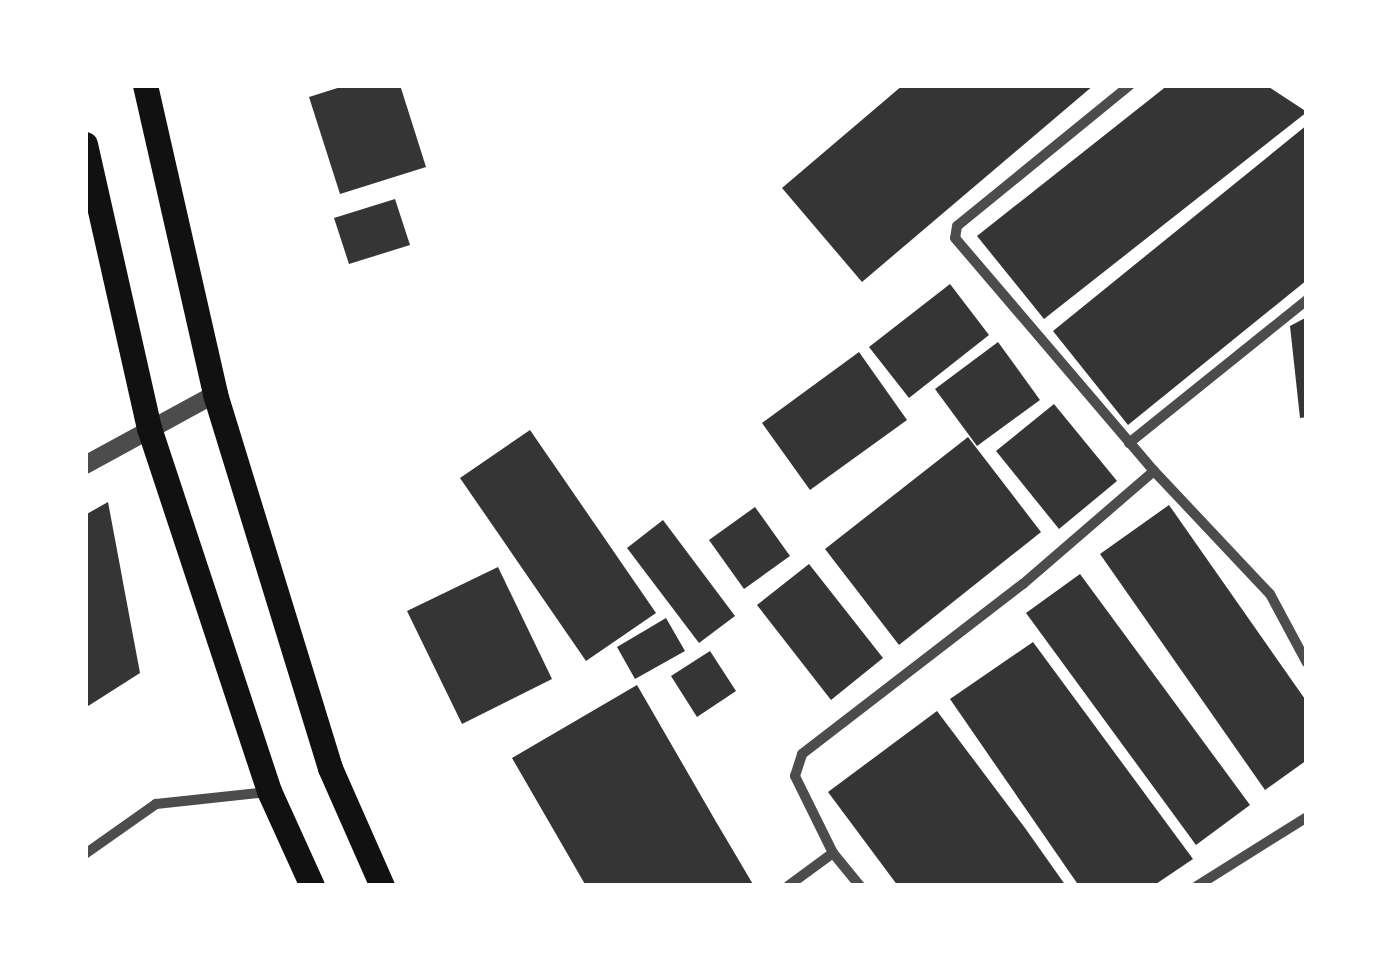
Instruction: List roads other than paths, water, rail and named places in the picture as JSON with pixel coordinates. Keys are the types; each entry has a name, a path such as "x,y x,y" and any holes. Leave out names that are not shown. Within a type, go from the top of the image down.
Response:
{"main road":[{"path":"145,85 215,394 330,768 382,886"},
{"path":"85,144 149,428 269,792 312,886"}],"street":[{"path":"1130,85 957,226 954,238 1129,443 1270,594 1307,663"},
{"path":"1129,443 1307,300"},
{"path":"85,465 215,394"},
{"path":"860,886 833,853 795,776 802,754 1023,584 1154,471"},
{"path":"85,854 156,804 269,792"},
{"path":"1197,886 1307,817"},
{"path":"788,886 833,853"}]}
